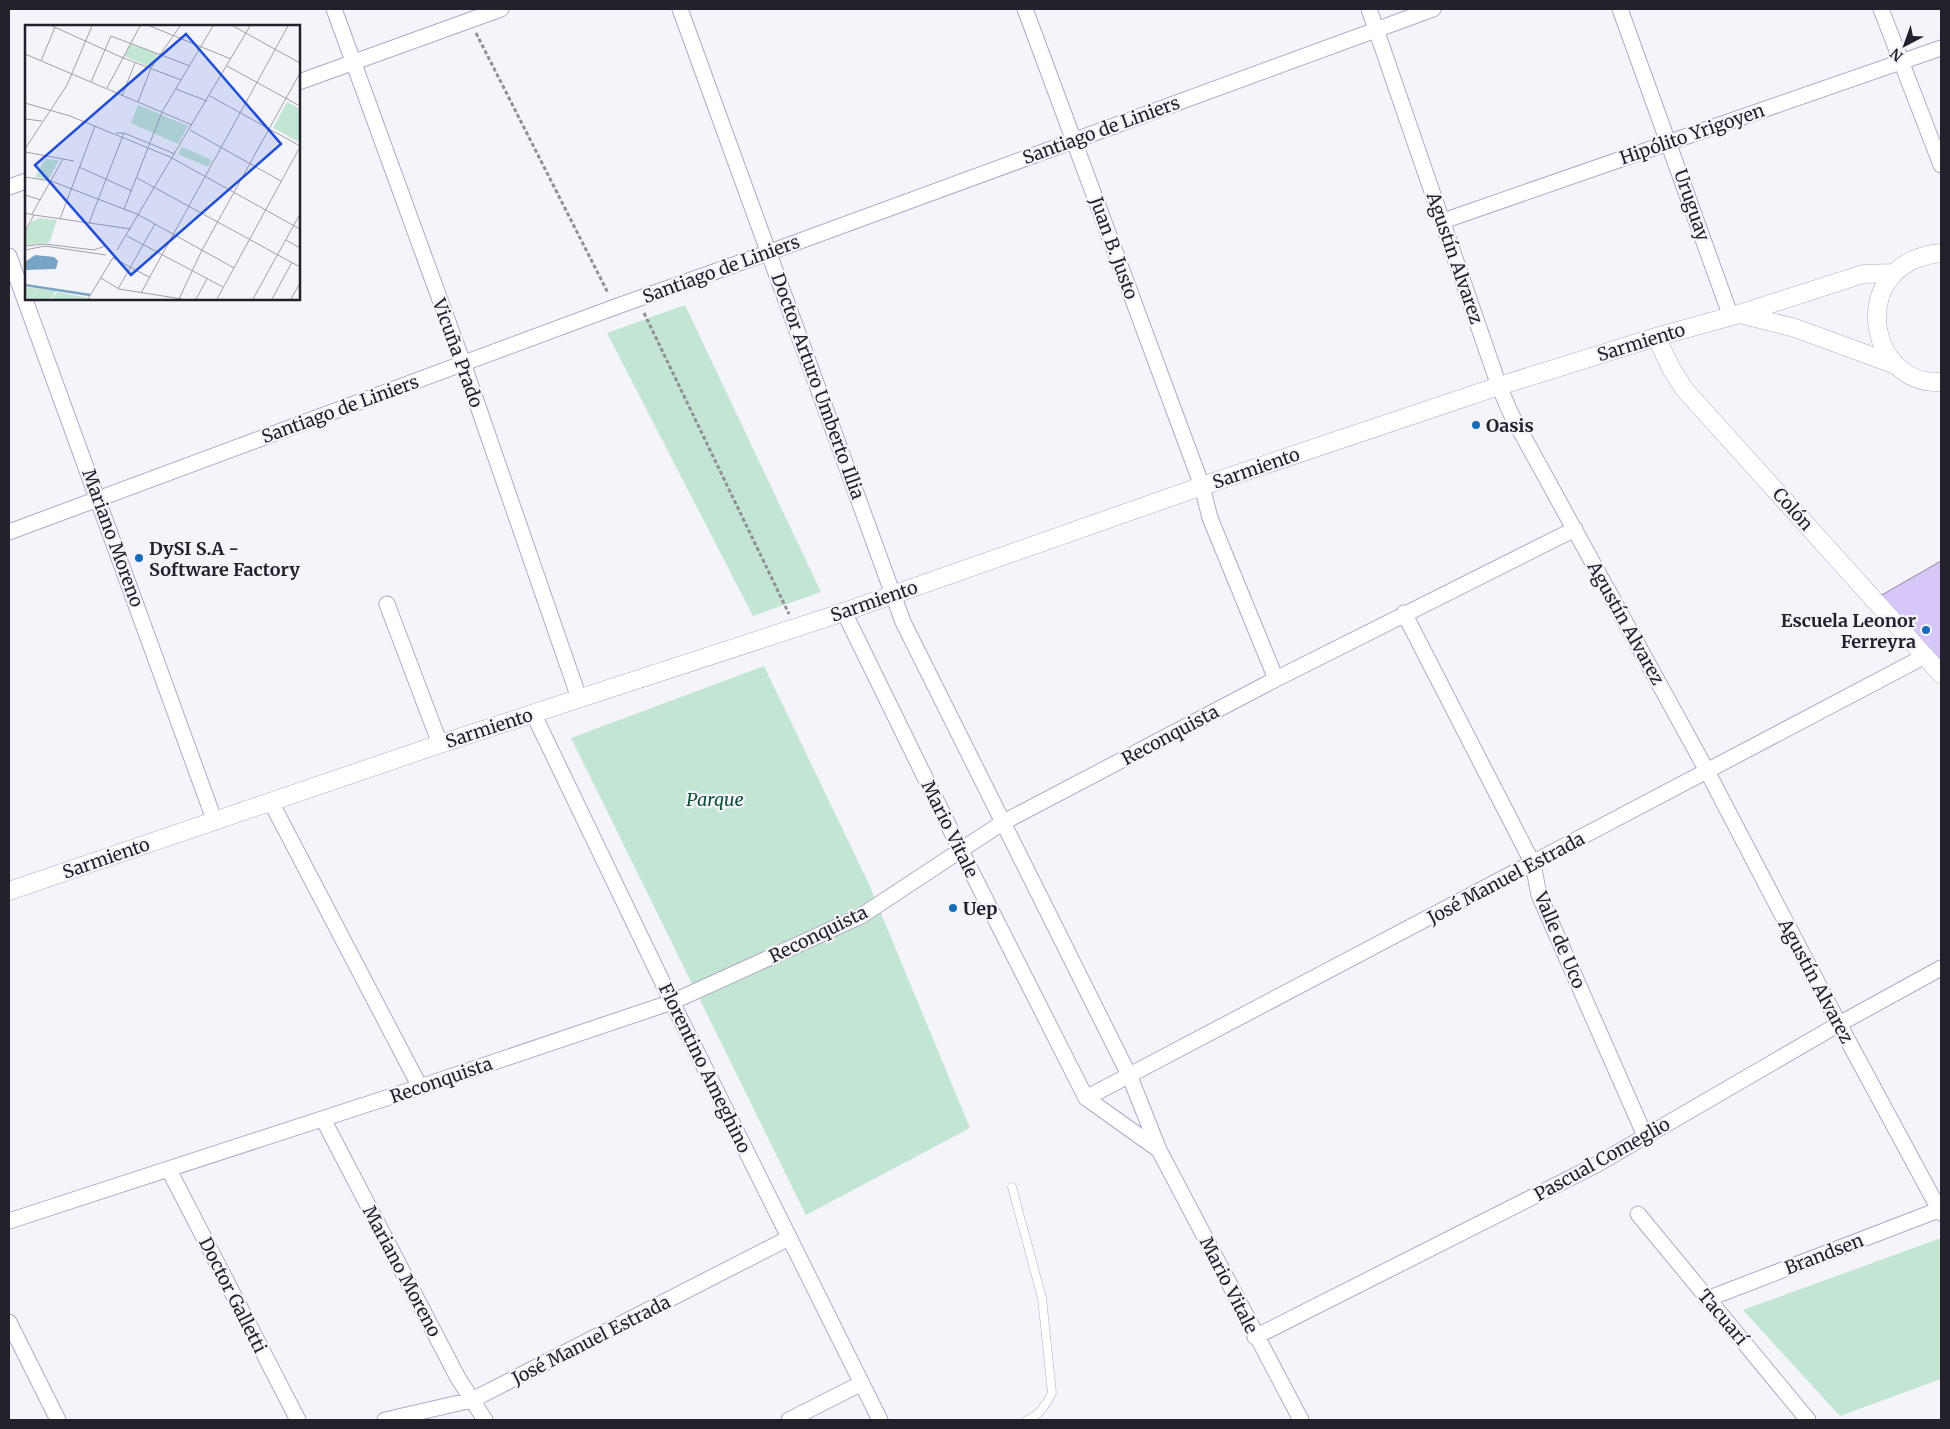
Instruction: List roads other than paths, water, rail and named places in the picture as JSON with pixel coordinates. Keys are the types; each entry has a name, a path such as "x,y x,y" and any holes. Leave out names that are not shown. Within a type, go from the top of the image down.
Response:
{"street":[{"name":"Vicuña Prado","path":"334,9 463,363 579,698"},
{"path":"300,82 501,9"},
{"name":"Doctor Arturo Umberto Illia","path":"680,9 894,594"},
{"name":"Juan B. Justo","path":"1025,9 1202,486 1210,518 1276,679"},
{"name":"Agustín Alvarez","path":"1369,9 1499,386 1511,414 1707,771 1838,1024 1941,1210"},
{"name":"Santiago de Liniers","path":"9,532 615,307 770,252 1376,28 1433,9"},
{"name":"Uruguay","path":"1620,9 1735,315"},
{"path":"1881,9 1941,165"},
{"name":"Hipólito Yrigoyen","path":"1443,221 1941,48"},
{"path":"9,187 25,181"},
{"path":"1898,365 1885,349 1877,330 1878,303 1882,290 1893,273 1908,262 1925,254 1941,253"},
{"name":"Mariano Moreno","path":"9,256 25,300"},
{"name":"Sarmiento","path":"9,891 440,744 844,612 1202,486 1499,386 1656,337 1735,315 1863,274 1893,273"},
{"name":"Mariano Moreno","path":"25,300 215,822"},
{"name":"Sarmiento","path":"1735,315 1795,328 1898,365 1915,376 1941,382"},
{"name":"Colón","path":"1656,337 1672,370 1685,390 1941,674"},
{"name":"Reconquista","path":"9,1221 169,1170 672,1002 861,916 1002,823 1404,613 1575,529"},
{"name":"Mario Vitale","path":"894,594 903,622 1130,1077 1159,1150 1301,1420"},
{"path":"387,604 440,744"},
{"name":"Mario Vitale","path":"844,612 960,849 1086,1098 1159,1150"},
{"name":"Valle de Uco","path":"1404,613 1533,864 1539,895 1645,1136"},
{"name":"José Manuel Estrada","path":"1086,1098 1130,1077 1925,656"},
{"name":"Florentino Ameghino","path":"533,713 672,1002 880,1420"},
{"path":"271,802 420,1087"},
{"name":"Pascual Comeglio","path":"1256,1337 1587,1170 1838,1024 1941,968"},
{"name":"Mariano Moreno","path":"323,1119 458,1378 485,1420"},
{"name":"Doctor Galletti","path":"169,1170 298,1420"},
{"name":"Brandsen","path":"1707,1299 1941,1210"},
{"name":"Tacuarí","path":"1638,1214 1805,1420"},
{"name":"José Manuel Estrada","path":"385,1420 472,1400 789,1238"},
{"path":"9,1322 58,1420"},
{"path":"790,1420 862,1383"}],"lane":[{"path":"1012,1187 1042,1298 1052,1393 1046,1406 1027,1420"}],"place":[{"name":"Oasis","path":"1476,425"},
{"name":"DySI S.A - Software Factory","path":"139,558"},
{"name":"Escuela Leonor Ferreyra","path":"1926,630"},
{"name":"Uep","path":"953,908"}],"park label":[{"name":"Parque","path":"715,799"}]}
